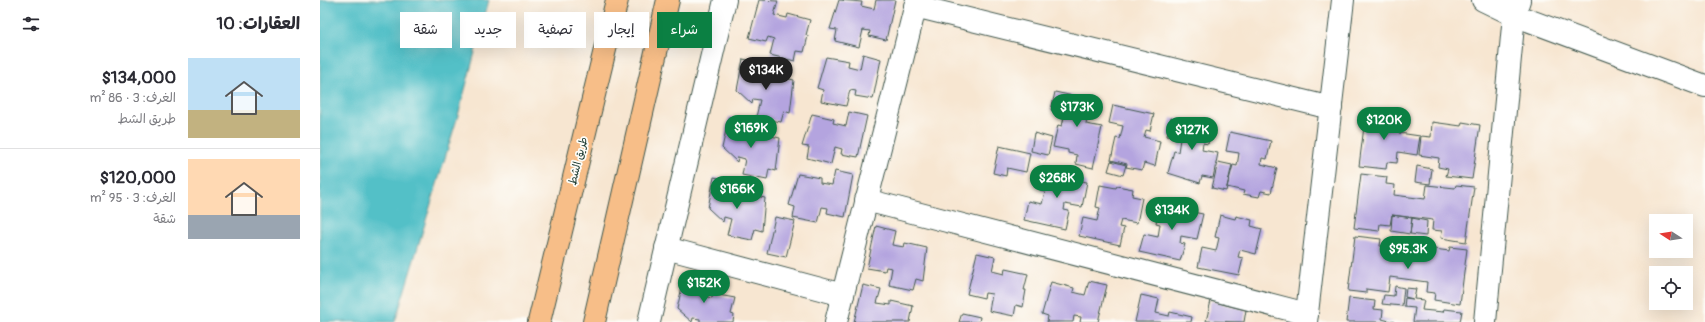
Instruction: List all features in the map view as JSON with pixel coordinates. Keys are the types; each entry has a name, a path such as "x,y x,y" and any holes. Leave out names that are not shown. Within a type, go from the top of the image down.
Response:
{"main road":[{"name":"طريق الشط","path":"538,322 617,0"},
{"path":"594,322 668,0"}],"street":[{"path":"649,322 725,0"},
{"path":"866,200 1307,318 1343,0"},
{"path":"1483,0 1516,8 1705,86"},
{"path":"836,322 916,3 1331,108"},
{"path":"1485,322 1516,8"},
{"path":"666,248 843,295"}],"water":[{"path":"320,0 489,0 486,12 460,12 460,48 476,48 459,112 395,322 320,322"}],"building":[{"path":"759,0 778,1 774,15 787,18 788,14 810,20 804,52 797,51 795,61 770,55 774,39 768,37 766,42 749,38"},
{"path":"839,0 862,2 861,6 874,9 876,0 895,0 886,40 869,36 870,31 863,30 859,47 835,41 837,30 830,29"},
{"path":"863,54 881,59 873,99 855,96 856,91 850,90 846,106 821,101 823,90 817,88 826,57 849,61 848,66 860,69"},
{"path":"743,59 762,63 759,77 771,79 772,75 794,80 790,113 784,111 781,122 756,117 760,100 753,99 752,104 737,90"},
{"path":"1055,92 1096,101 1092,118 1087,117 1086,124 1102,127 1093,168 1076,164 1077,155 1068,153 1068,150 1053,147 1058,125 1062,126 1065,113 1051,110"},
{"path":"1113,105 1154,114 1150,131 1146,130 1144,137 1160,141 1155,166 1144,163 1142,170 1126,167 1127,164 1111,160 1116,138 1120,139 1123,126 1109,123"},
{"path":"1366,111 1392,115 1391,122 1401,124 1399,133 1420,136 1417,155 1398,152 1397,163 1387,162 1386,169 1359,166"},
{"path":"849,112 867,116 858,157 841,154 842,149 835,147 831,164 807,158 809,147 802,146 812,114 834,119 833,123 846,126"},
{"path":"729,117 747,121 744,135 757,138 758,133 780,138 776,171 769,169 767,180 742,175 745,159 738,157 737,162 722,148"},
{"path":"1171,118 1212,127 1208,144 1203,143 1202,150 1218,153 1213,178 1202,176 1200,183 1168,173 1174,151 1178,152 1180,139 1167,136"},
{"path":"1432,122 1461,126 1462,122 1480,125 1472,179 1446,176 1448,169 1438,167 1439,158 1419,155 1421,136 1431,137"},
{"path":"1230,132 1271,141 1267,159 1262,158 1261,164 1277,168 1271,193 1261,191 1259,197 1243,194 1244,191 1227,187 1233,165 1237,166 1239,153 1226,151"},
{"path":"1034,133 1052,138 1048,155 1031,151"},
{"path":"999,146 1030,153 1026,172 1007,168 1006,176 993,173"},
{"path":"1111,161 1126,165 1123,175 1108,171"},
{"path":"1218,162 1232,165 1226,191 1212,188"},
{"path":"1417,166 1432,169 1430,184 1415,182"},
{"path":"1046,168 1061,172 1062,169 1078,173 1076,180 1087,182 1082,207 1065,204 1064,210 1069,211 1065,229 1024,220 1028,201 1042,204 1045,192 1041,191"},
{"path":"835,171 853,175 845,217 827,213 828,208 822,207 818,223 793,218 795,207 789,205 798,174 820,178 820,183 832,185"},
{"path":"1361,174 1387,177 1386,184 1395,185 1394,195 1425,199 1427,185 1455,188 1456,185 1474,187 1466,242 1441,238 1442,231 1432,230 1433,220 1392,215 1390,225 1380,224 1379,231 1354,228"},
{"path":"714,177 732,181 729,195 743,198 743,193 765,198 762,231 755,229 752,240 727,235 731,219 724,217 723,222 708,208"},
{"path":"1100,185 1133,189 1132,196 1142,198 1137,223 1121,220 1119,227 1124,228 1120,245 1079,236 1083,218 1097,221 1100,208 1096,207"},
{"path":"1161,201 1194,205 1192,212 1203,214 1197,239 1181,236 1180,243 1185,244 1180,261 1139,252 1144,234 1158,237 1160,224 1156,223"},
{"path":"1220,215 1235,219 1236,216 1252,220 1251,226 1262,229 1256,254 1240,250 1238,257 1243,258 1239,275 1198,267 1202,248 1216,251 1219,238 1215,237"},
{"path":"1392,215 1412,218 1410,234 1391,231"},
{"path":"775,217 795,221 786,257 767,253"},
{"path":"1412,218 1427,221 1426,236 1410,234"},
{"path":"876,226 895,231 892,245 904,247 905,243 927,248 923,281 916,279 913,290 889,285 892,268 886,267 885,271 867,268"},
{"path":"1355,236 1381,239 1380,246 1389,248 1388,257 1419,261 1420,247 1449,251 1450,247 1467,249 1460,304 1434,300 1435,293 1426,292 1427,282 1390,277 1388,292 1366,289 1366,293 1348,291"},
{"path":"977,253 995,257 992,271 1004,274 1005,269 1028,274 1024,290 1026,290 1023,307 1016,305 1014,316 989,311 992,294 985,293 984,298 967,294"},
{"path":"684,278 702,281 699,295 712,298 713,294 735,298 731,314 734,315 733,322 700,322 700,319 693,318 692,322 677,309"},
{"path":"1089,281 1107,285 1098,322 1080,322 1081,317 1074,316 1073,322 1047,322 1048,316 1042,314 1051,282 1074,288 1073,292 1085,295"},
{"path":"863,285 881,289 877,303 891,305 891,301 913,306 910,322 854,322"},
{"path":"1395,286 1404,288 1402,306 1382,304 1384,295 1394,296"},
{"path":"1406,288 1416,289 1414,299 1424,300 1422,310 1443,312 1444,309 1462,311 1460,322 1413,322 1415,308 1404,307 1405,298 1413,299 1405,297"},
{"path":"1141,295 1159,299 1156,313 1169,316 1170,312 1192,317 1191,322 1135,322"},
{"path":"1349,298 1375,301 1374,309 1383,310 1382,319 1394,322 1346,322"},
{"path":"1211,301 1246,310 1244,322 1206,321"},
{"path":"962,313 980,317 979,322 959,322"}]}
